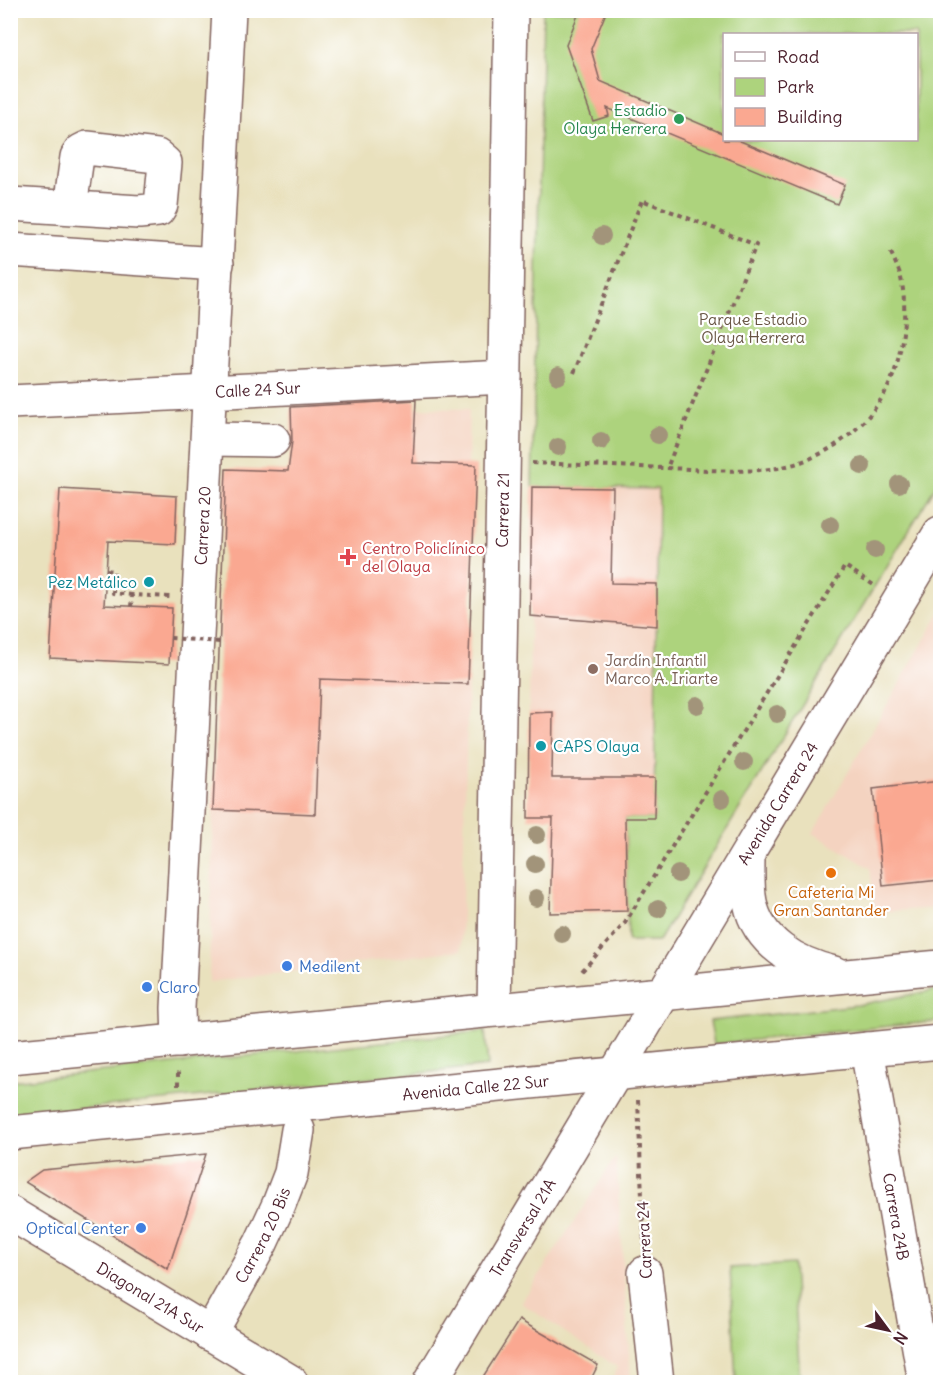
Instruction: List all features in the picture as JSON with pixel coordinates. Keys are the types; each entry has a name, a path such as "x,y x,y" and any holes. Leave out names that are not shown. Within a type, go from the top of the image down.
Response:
{"main road":[{"name":"Carrera 20","path":"179,1041 178,1008 229,10"},
{"name":"Carrera 21","path":"494,1010 511,10"},
{"path":"10,204 154,212 161,205 165,163 157,156 87,148 76,157 70,207"},
{"path":"138,258 139,212"},
{"path":"10,250 217,264"},
{"name":"Calle 24 Sur","path":"10,402 505,377"},
{"path":"208,439 273,440"},
{"name":"Avenida Carrera 24","path":"628,1086 666,993 940,533"},
{"path":"748,855 750,904 758,923 771,942 810,967 845,975"},
{"path":"10,1057 940,967"},
{"name":"Avenida Calle 22 Sur","path":"10,1133 177,1117 628,1086 867,1049 940,1042"},
{"name":"Carrera 24B","path":"867,1049 925,1383"},
{"name":"Transversal 21A","path":"430,1383 628,1086"},
{"name":"Carrera 20 Bis","path":"210,1334 261,1243 279,1204 291,1173 298,1130"},
{"name":"Diagonal 21A Sur","path":"10,1213 291,1383"},
{"name":"Carrera 24","path":"645,1273 657,1383"}],"path":[{"path":"574,373 642,200 756,245 667,468"},
{"path":"503,463 728,470 770,469 790,465 824,452 844,440 864,422 887,389 900,357 904,301 900,275 889,249"},
{"path":"576,977 625,923 845,566 876,587"},
{"path":"106,570 114,571 113,593 199,598"},
{"path":"131,607 132,595"},
{"path":"170,638 219,642"},
{"path":"177,1117 179,1041"},
{"name":"Carrera 24","path":"628,1086 645,1273"}],"shaded area":[{"path":"415,408 469,409 468,465 413,463"},
{"name":"Jardín Infantil Marco A. Iriarte","path":"532,487 658,488 655,778 552,778 553,713 529,713"},
{"path":"940,613 940,908 875,912 870,868 813,833"},
{"path":"320,679 468,684 461,950 209,982 213,810 315,813"},
{"path":"616,1157 631,1382 613,1382 617,1367 521,1303"}],"green space":[{"name":"Parque Estadio Olaya Herrera","path":"543,11 940,11 940,479 659,941 628,941 625,818 654,818 658,489 532,487"},
{"path":"940,989 940,1021 714,1044 710,1021 857,1005"},
{"path":"485,1031 488,1066 11,1116 11,1081"},
{"path":"793,1264 800,1382 736,1382 730,1268"}],"building":[{"path":"580,10 607,10 591,49 600,81 723,134 723,141 740,141 845,185 837,204 607,108 609,116 593,121 566,45"},
{"name":"Centro Policlínico del Olaya","path":"416,400 413,463 476,465 468,684 320,679 315,814 213,810 226,469 288,471 292,441 291,407"},
{"path":"532,487 613,488 611,583 657,584 657,626 530,616"},
{"path":"60,489 177,496 175,544 108,541 104,605 172,608 169,664 50,658"},
{"path":"553,712 552,778 655,778 654,818 625,818 627,911 550,913 553,818 528,818 529,713"},
{"path":"940,781 940,880 883,886 873,789"},
{"name":"Optical Center","path":"206,1154 168,1269 25,1182 42,1170"},
{"path":"519,1320 598,1365 589,1383 479,1383"}],"place":[{"name":"Estadio Olaya Herrera","path":"679,119"},
{"name":"Centro Policlínico del Olaya","path":"348,557"},
{"name":"Pez Metálico","path":"149,582"},
{"name":"Jardín Infantil Marco A. Iriarte","path":"593,669"},
{"name":"CAPS Olaya","path":"541,746"},
{"name":"Cafeteria Mi Gran Santander","path":"831,873"},
{"name":"Medilent","path":"287,966"},
{"name":"Claro","path":"147,987"},
{"name":"Optical Center","path":"141,1228"}]}
